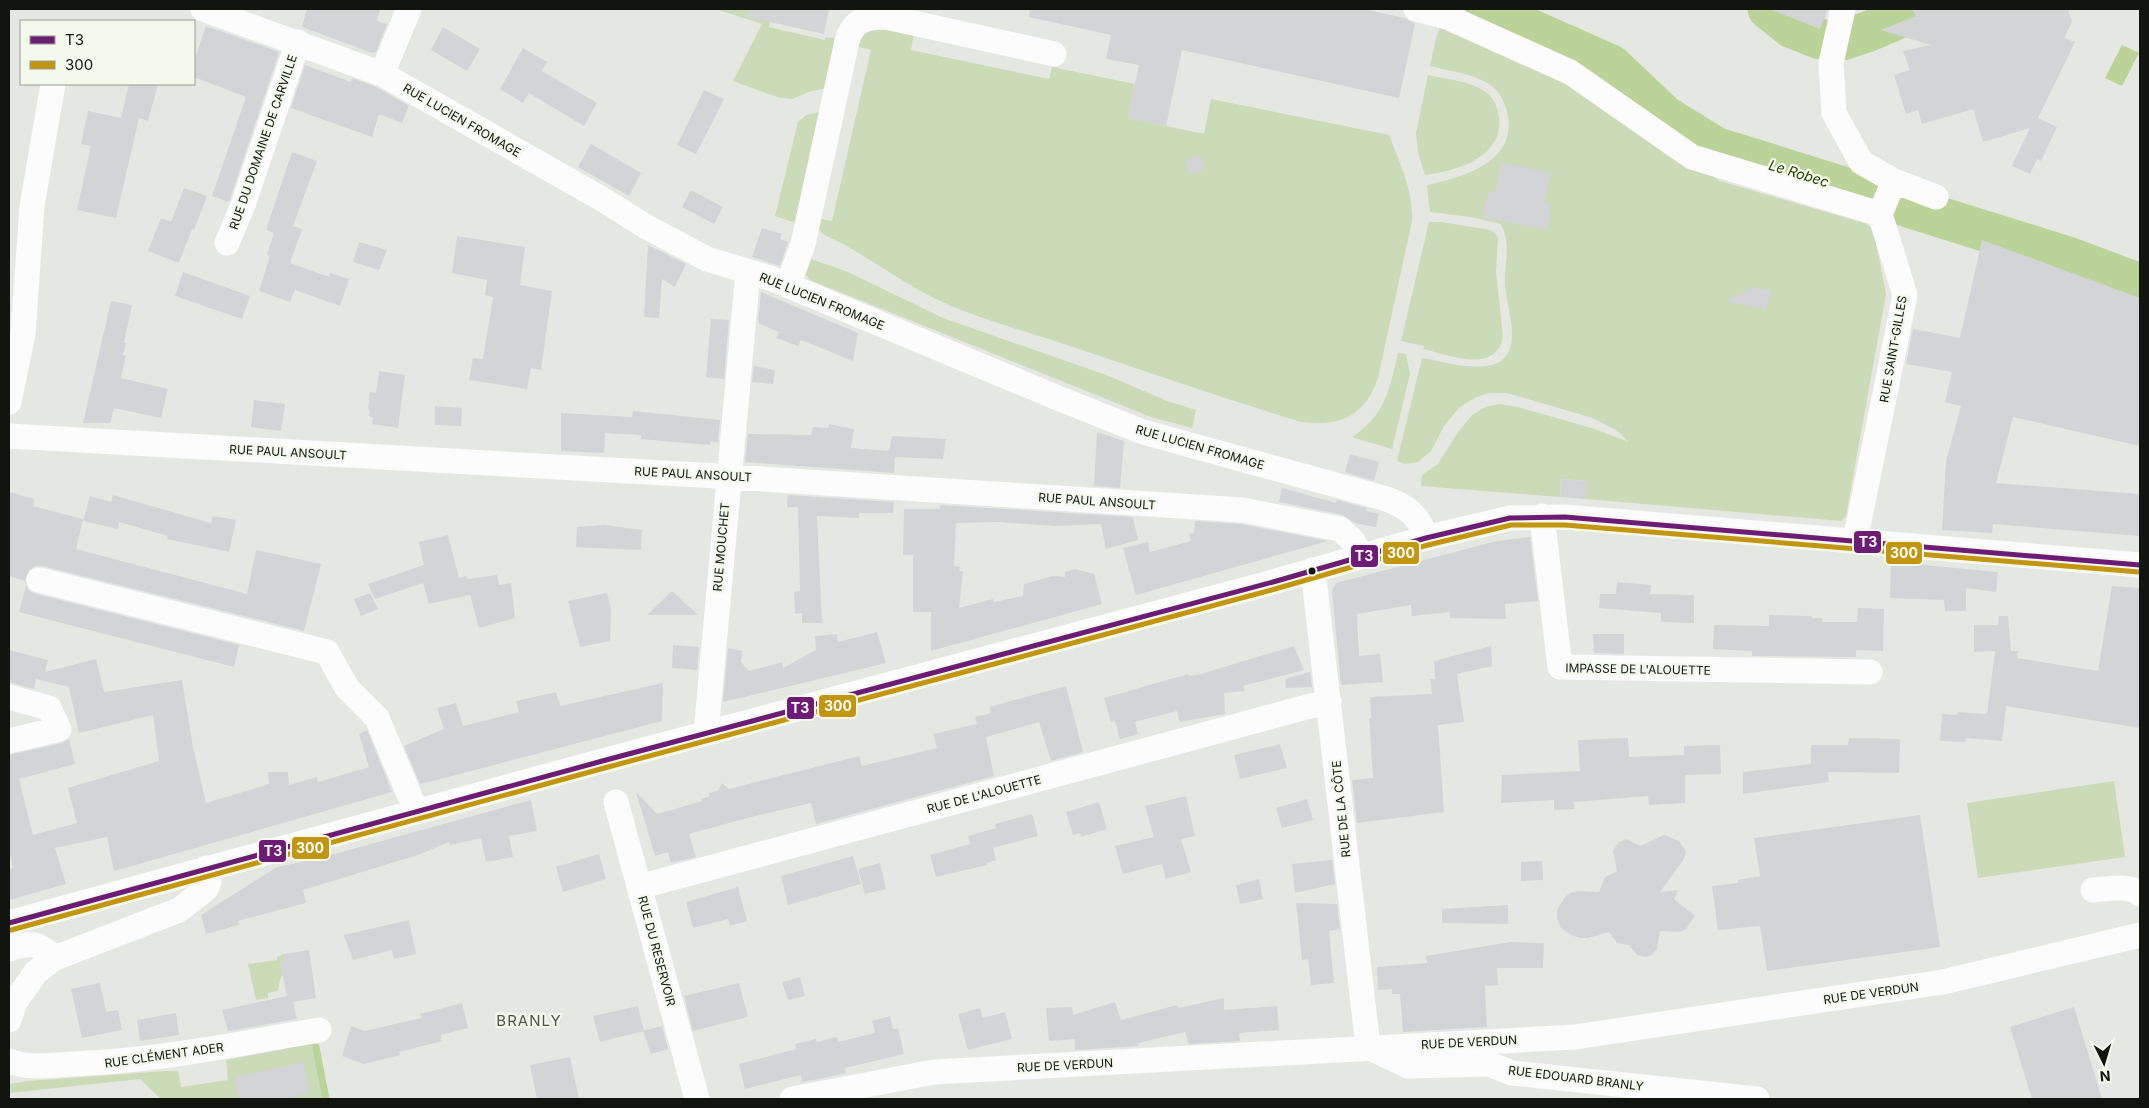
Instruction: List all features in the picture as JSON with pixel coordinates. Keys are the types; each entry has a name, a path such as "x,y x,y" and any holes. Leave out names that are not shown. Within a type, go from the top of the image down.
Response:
{"street":[{"name":"RUE LUCIEN FROMAGE","path":"203,9 382,74 686,249 707,259 788,285 1034,389 1142,432 1387,499 1412,512 1422,524 1426,538"},
{"path":"382,74 409,9"},
{"path":"1416,9 1450,18 1570,72 1692,157 1881,212 1893,184"},
{"path":"1843,9 1831,63 1834,113 1861,162 1893,184 1936,197"},
{"path":"788,285 803,244 847,41 854,25 863,19 886,17 1054,54"},
{"name":"RUE DU DOMAINE DE CARVILLE","path":"227,243 243,205 298,42"},
{"path":"9,402 23,334 32,206 53,85"},
{"name":"RUE SAINT-GILLES","path":"1855,541 1905,294 1881,212"},
{"name":"RUE MOUCHET","path":"706,733 748,272"},
{"name":"RUE PAUL ANSOULT","path":"9,436 728,476 1242,510 1340,529 1354,542 1361,556"},
{"path":"9,922 1426,538 1510,518 1542,516 2140,565"},
{"name":"IMPASSE DE L'ALOUETTE","path":"1542,516 1560,667 1870,672"},
{"name":"RUE DE LA CÔTE","path":"1313,570 1368,1048"},
{"path":"39,580 327,652 347,688 377,718 416,811"},
{"path":"9,698 49,708 59,729 9,741"},
{"name":"RUE DE L'ALOUETTE","path":"639,887 1329,701"},
{"name":"RUE DU RESERVOIR","path":"616,802 697,1099"},
{"path":"9,1020 15,1002 17,987 36,972 55,958 179,910 206,889 209,882 206,868"},
{"path":"2093,890 2119,888 2136,890 2140,894"},
{"name":"RUE DE VERDUN","path":"1488,1054 1575,1037 1943,982 2003,969 2140,934"},
{"path":"9,948 24,945 41,946 55,958"},
{"name":"RUE CLÉMENT ADER","path":"9,1061 41,1066 113,1063 154,1058 319,1030"},
{"name":"RUE EDOUARD BRANLY","path":"1368,1048 1408,1066 1488,1054 1512,1073 1753,1099"},
{"name":"RUE DE VERDUN","path":"792,1099 934,1072 1368,1048"}],"shaded area":[{"path":"716,9 752,9 752,12 771,17 769,27 825,40 826,37 838,39 828,88 811,91 792,99 780,98 733,81 762,24"},
{"path":"874,27 914,34 911,50 1049,79 1052,67 1135,84 1128,118 1204,134 1211,99 1389,135 1408,188 1412,221 1378,378 1366,402 1349,416 1339,420 1328,423 1301,422 963,311 922,292 847,246 822,233 816,218 832,221 871,50 855,46 858,37"},
{"path":"1440,28 1583,92 1720,181 1864,223 1873,228 1886,294 1846,516 1841,521 1586,499 1587,481 1561,479 1560,497 1421,486 1422,475 1438,464 1458,432 1472,415 1485,407 1499,404 1518,407 1592,428 1629,442 1616,430 1593,418 1507,393 1489,393 1474,398 1459,408 1444,426 1431,451 1418,462 1405,464 1397,461 1422,358 1463,366 1478,367 1492,365 1502,360 1510,350 1512,334 1505,284 1507,245 1504,230 1500,224 1471,217 1430,212 1427,185 1457,177 1485,164 1497,155 1505,143 1509,129 1504,103 1493,86 1468,75 1430,66"},
{"path":"2122,45 2139,53 2122,86 2105,78"},
{"path":"1428,75 1464,83 1484,91 1495,102 1499,117 1498,131 1494,143 1486,152 1463,166 1425,175 1418,153 1416,133"},
{"path":"822,112 795,223 775,216 798,122 806,115"},
{"path":"1429,222 1441,222 1490,230 1498,238 1496,272 1503,336 1499,348 1492,355 1482,359 1458,358 1423,349 1424,346 1401,341"},
{"path":"811,259 848,272 943,318 1109,376 1167,401 1196,410 1192,428 1151,417 810,280 806,275"},
{"path":"1398,353 1406,354 1410,374 1392,449 1352,437 1372,420 1379,410 1389,389"},
{"path":"2114,781 2125,857 1978,878 1967,803"},
{"path":"284,954 285,961 280,962 283,974 278,991 268,993 268,998 256,1000 248,964 277,960 277,957"},
{"path":"315,1043 327,1099 161,1099 140,1079 9,1093 9,1084 28,1081 165,1071 178,1071 181,1087 228,1080 226,1060"}],"building":[{"path":"307,9 380,9 377,21 387,24 376,52 372,53 302,27"},
{"path":"748,9 829,9 824,34 747,17"},
{"path":"1030,9 1363,9 1405,18 1415,24 1399,98 1182,50 1166,126 1128,118 1139,65 1106,59 1111,35 1029,17"},
{"path":"1772,9 1828,9 1820,29"},
{"path":"1912,9 2068,9 2072,22 2064,38 2075,42 2038,118 2057,127 2041,161 2037,159 2030,174 2012,166 2030,128 1983,142 1973,109 1922,124 1918,110 1906,114 1894,75 1910,70 1903,51 1931,45 1881,30 1916,16"},
{"path":"206,26 279,52 229,202 212,196 246,97 195,77 195,58"},
{"path":"443,27 480,49 467,71 431,50"},
{"path":"523,48 547,62 542,71 597,103 584,126 529,93 523,103 500,89"},
{"path":"305,65 351,82 352,78 376,87 409,106 402,123 379,114 372,137 291,108"},
{"path":"129,85 158,85 148,121 139,118 116,218 77,210 91,146 81,144 88,111 121,118"},
{"path":"704,90 724,99 696,154 677,145"},
{"path":"591,144 641,173 629,196 578,167"},
{"path":"292,152 317,161 293,226 302,229 290,263 329,277 330,273 349,279 340,306 295,290 290,302 259,291 270,256 267,255 274,233 266,230"},
{"path":"1195,156 1201,159 1204,165 1201,171 1195,174 1189,171 1186,165 1189,159"},
{"path":"1501,162 1551,173 1544,202 1550,204 1548,211 1551,212 1547,230 1482,217 1489,191 1495,192"},
{"path":"184,188 207,196 179,263 148,251 161,218 171,222"},
{"path":"691,190 723,207 714,224 682,207"},
{"path":"762,228 782,234 780,239 788,242 780,266 752,257"},
{"path":"457,236 525,247 520,285 552,291 541,370 531,368 527,389 469,380 473,358 483,359 493,297 485,295 487,280 452,273"},
{"path":"1982,240 2140,298 2140,446 2013,417 1996,483 2140,494 2140,536 1993,524 1992,533 1942,530 1946,461 1961,406 1945,402 1952,372 1906,364 1913,329 1960,338"},
{"path":"359,242 387,250 379,270 353,262"},
{"path":"648,245 686,264 675,287 662,279 659,318 644,317"},
{"path":"183,272 250,296 242,319 175,296"},
{"path":"1754,287 1771,291 1766,310 1726,301"},
{"path":"761,292 858,333 853,361 801,340 798,346 776,338 779,332 758,323"},
{"path":"111,301 132,305 124,343 126,343 123,355 126,355 121,378 168,389 161,418 114,408 110,423 83,423"},
{"path":"711,319 729,320 724,379 706,377"},
{"path":"754,366 775,370 773,384 752,382"},
{"path":"379,371 405,375 398,428 372,424 373,418 369,416 370,392 376,393"},
{"path":"254,400 285,404 281,431 251,427"},
{"path":"435,406 462,408 461,426 435,425"},
{"path":"633,411 720,420 718,442 710,441 710,445 641,439 641,435 605,433 604,453 561,451 561,413 632,417"},
{"path":"829,424 854,429 851,448 889,451 892,436 946,439 943,459 895,457 894,473 745,462 748,434 811,435 813,427 828,428"},
{"path":"1097,432 1124,441 1120,488 1094,486"},
{"path":"1350,454 1379,462 1374,481 1345,472"},
{"path":"1561,479 1587,481 1586,499 1560,497"},
{"path":"1282,488 1336,503 1337,500 1367,508 1366,511 1379,514 1376,527 1355,523 1343,515 1279,502"},
{"path":"9,492 34,499 33,506 83,519 76,549 247,594 256,550 321,564 304,631 42,566 36,566 29,570 25,581 9,576"},
{"path":"113,495 211,523 213,516 236,520 229,552 167,539 168,536 119,522 118,529 83,521 90,496 111,502"},
{"path":"788,495 894,502 893,513 859,513 859,518 817,516 822,623 802,623 802,613 795,614 794,592 800,591 798,507 787,507"},
{"path":"940,505 1133,517 1138,540 1106,549 1101,524 1055,526 998,522 956,523 954,566 960,567 959,571 963,571 959,608 993,599 994,602 1023,596 1024,584 1053,576 1065,577 1065,572 1075,569 1094,574 1102,604 931,651 931,612 913,612 913,555 903,555 904,509 940,509"},
{"path":"1195,521 1240,524 1328,541 1136,595 1123,548 1148,542 1150,552 1191,541 1189,534 1194,533"},
{"path":"604,525 642,530 641,550 576,547 577,527"},
{"path":"448,535 459,578 466,576 467,579 497,575 499,585 511,583 515,618 479,628 470,595 429,604 423,583 375,599 368,584 424,565 419,542"},
{"path":"1530,537 1538,601 1505,604 1506,619 1450,618 1450,612 1412,616 1411,605 1357,614 1359,656 1380,654 1383,682 1341,685 1332,590 1336,583 1497,541"},
{"path":"1891,562 1998,572 1996,592 1966,588 1966,611 1945,611 1944,600 1890,598"},
{"path":"1617,582 1651,585 1650,594 1694,595 1694,623 1661,622 1661,613 1599,608 1600,594 1616,594"},
{"path":"26,585 29,591 36,594 239,645 234,667 19,612"},
{"path":"2112,586 2140,588 2140,728 2006,706 2002,741 1966,738 1965,742 1940,741 1942,714 1957,715 1958,712 1987,714 1995,651 1974,652 1974,625 1998,625 1999,616 2008,616 2011,651 2018,651 2017,658 2098,671"},
{"path":"672,591 698,615 647,615"},
{"path":"370,593 378,609 361,616 354,599"},
{"path":"607,593 611,609 610,641 580,647 568,601"},
{"path":"1858,608 1884,609 1883,651 1856,650 1856,657 1752,656 1752,651 1713,649 1714,625 1769,626 1769,615 1812,616 1812,618 1822,618 1822,622 1857,622"},
{"path":"877,632 886,663 723,702 728,648 742,651 741,662 749,671 782,662 783,668 816,650 815,636 837,634 838,642"},
{"path":"1593,634 1624,634 1624,654 1594,653"},
{"path":"673,645 699,647 697,670 672,668"},
{"path":"1294,646 1304,670 1243,686 1245,691 1224,693 1225,714 1180,722 1177,711 1135,722 1138,734 1120,739 1115,721 1111,722 1104,698 1188,674 1189,676 1201,674"},
{"path":"1491,646 1492,666 1457,674 1464,722 1438,725 1444,812 1357,823 1352,780 1373,778 1369,718 1371,718 1370,697 1432,694 1430,679 1435,679 1434,661"},
{"path":"9,650 48,660 45,672 96,659 104,692 182,680 193,747 206,803 269,784 268,772 288,772 289,785 317,777 318,782 369,767 359,734 367,730 392,792 114,871 107,837 55,848 66,884 9,900 9,869 13,868 9,851 9,755 62,743 69,739 75,764 19,779 33,835 77,823 68,788 159,761 153,715 79,733 69,687 36,679 34,689 9,682"},
{"path":"1310,672 1312,687 1286,688 1285,679"},
{"path":"663,683 662,721 429,782 420,784 404,746 444,729 437,708 456,703 463,726 519,712 516,701 556,692 560,706"},
{"path":"1066,686 1083,752 1051,761 1039,722 986,737 994,776 816,824 811,803 751,817 689,834 696,857 671,863 668,852 655,856 636,792 657,814 702,801 701,799 709,797 709,793 718,791 722,783 729,789 859,756 862,766 937,748 933,734 977,724 975,717 991,713 989,707"},
{"path":"1628,738 1629,757 1684,755 1684,746 1720,745 1721,774 1685,775 1685,803 1649,805 1648,796 1574,802 1574,809 1554,810 1554,800 1501,803 1502,775 1580,771 1578,740"},
{"path":"1849,738 1900,739 1899,773 1828,772 1829,782 1743,794 1743,772 1811,764 1811,745 1848,745"},
{"path":"1280,744 1287,768 1240,779 1234,755"},
{"path":"1186,796 1195,836 1181,839 1191,872 1166,879 1162,864 1123,874 1115,846 1154,837 1145,806"},
{"path":"1307,799 1313,820 1282,828 1276,808"},
{"path":"531,800 537,831 509,836 513,857 486,862 481,838 450,845 449,842 421,854 303,890 306,903 238,921 239,925 206,934 201,915 277,867 316,859"},
{"path":"1099,802 1107,829 1081,837 1080,833 1073,835 1066,812"},
{"path":"1032,814 1038,836 993,848 996,860 987,863 987,865 936,877 930,855 970,844 968,836 996,828 995,824"},
{"path":"1920,815 1940,947 1767,971 1760,926 1718,930 1712,886 1738,883 1738,880 1760,876 1754,838"},
{"path":"1664,835 1679,841 1686,852 1684,859 1660,892 1678,890 1674,899 1695,916 1686,929 1680,932 1660,931 1657,949 1652,955 1645,957 1637,955 1629,945 1617,943 1609,932 1588,938 1580,938 1571,935 1561,928 1557,919 1557,910 1565,897 1570,893 1578,891 1599,892 1605,877 1617,871 1613,851 1619,842 1626,839 1640,846"},
{"path":"599,854 606,879 563,892 556,867"},
{"path":"853,856 861,884 788,905 781,876"},
{"path":"1332,860 1335,884 1295,893 1292,864"},
{"path":"1542,861 1543,880 1521,881 1521,862"},
{"path":"880,863 886,889 865,894 858,869"},
{"path":"1259,879 1263,899 1240,904 1236,885"},
{"path":"738,887 747,921 730,926 728,919 693,928 686,902"},
{"path":"1296,903 1337,904 1340,929 1329,931 1334,983 1311,985 1308,959 1302,960"},
{"path":"1508,905 1508,924 1442,923 1442,909"},
{"path":"409,920 416,954 394,959 392,950 353,960 344,935"},
{"path":"1511,942 1544,943 1543,968 1497,968 1498,985 1485,986 1487,1027 1403,1032 1400,994 1392,994 1392,989 1378,990 1377,967 1427,963 1426,956"},
{"path":"309,950 316,998 293,1002 297,1019 228,1031 222,1010 287,996 280,962 285,961 284,954"},
{"path":"800,977 805,996 788,1000 782,982"},
{"path":"100,983 106,1012 118,1010 122,1030 82,1038 71,989"},
{"path":"739,983 748,1017 693,1031 684,996"},
{"path":"1224,998 1224,1010 1277,1006 1279,1030 1239,1033 1240,1041 1189,1044 1185,1032 1138,1043 1139,1046 1075,1050 1075,1039 1049,1041 1046,1008 1072,1007 1073,1015 1115,1002 1121,1020 1177,1005 1179,1008"},
{"path":"462,1003 468,1028 441,1035 442,1041 399,1052 400,1055 364,1064 342,1056 351,1026 365,1031 421,1018 420,1014"},
{"path":"638,1006 644,1031 600,1042 593,1016"},
{"path":"2074,1007 2102,1099 2032,1099 2010,1027"},
{"path":"980,1008 983,1018 1005,1012 1012,1039 968,1050 958,1014"},
{"path":"176,1013 179,1035 140,1041 137,1020"},
{"path":"890,1016 893,1029 898,1028 904,1054 845,1068 846,1073 824,1078 802,1082 801,1075 745,1089 739,1064 796,1049 795,1044 816,1039 817,1042 837,1037 838,1042 875,1033 872,1021"},
{"path":"662,1026 668,1049 651,1054 643,1031"},
{"path":"570,1057 579,1099 537,1099 530,1065"},
{"path":"303,1062 310,1093 282,1099 239,1099 234,1077"}],"waterway":[{"name":"Le Robec","path":"1485,9 1611,65 1665,116 1715,147 2068,257 2140,284"},
{"path":"1768,9 1792,28 1820,39"},
{"path":"1839,41 1867,32 1921,9"},
{"path":"316,1047 326,1099"}],"transit line":[{"name":"T3","path":"9,923 606,760 1273,582 1426,538 1510,518 1565,517 2140,565"},
{"name":"300","path":"11,930 608,767 1275,589 1428,545 1511,525 1565,525 2139,572"}],"district":[{"name":"BRANLY","path":"529,1020"}]}
